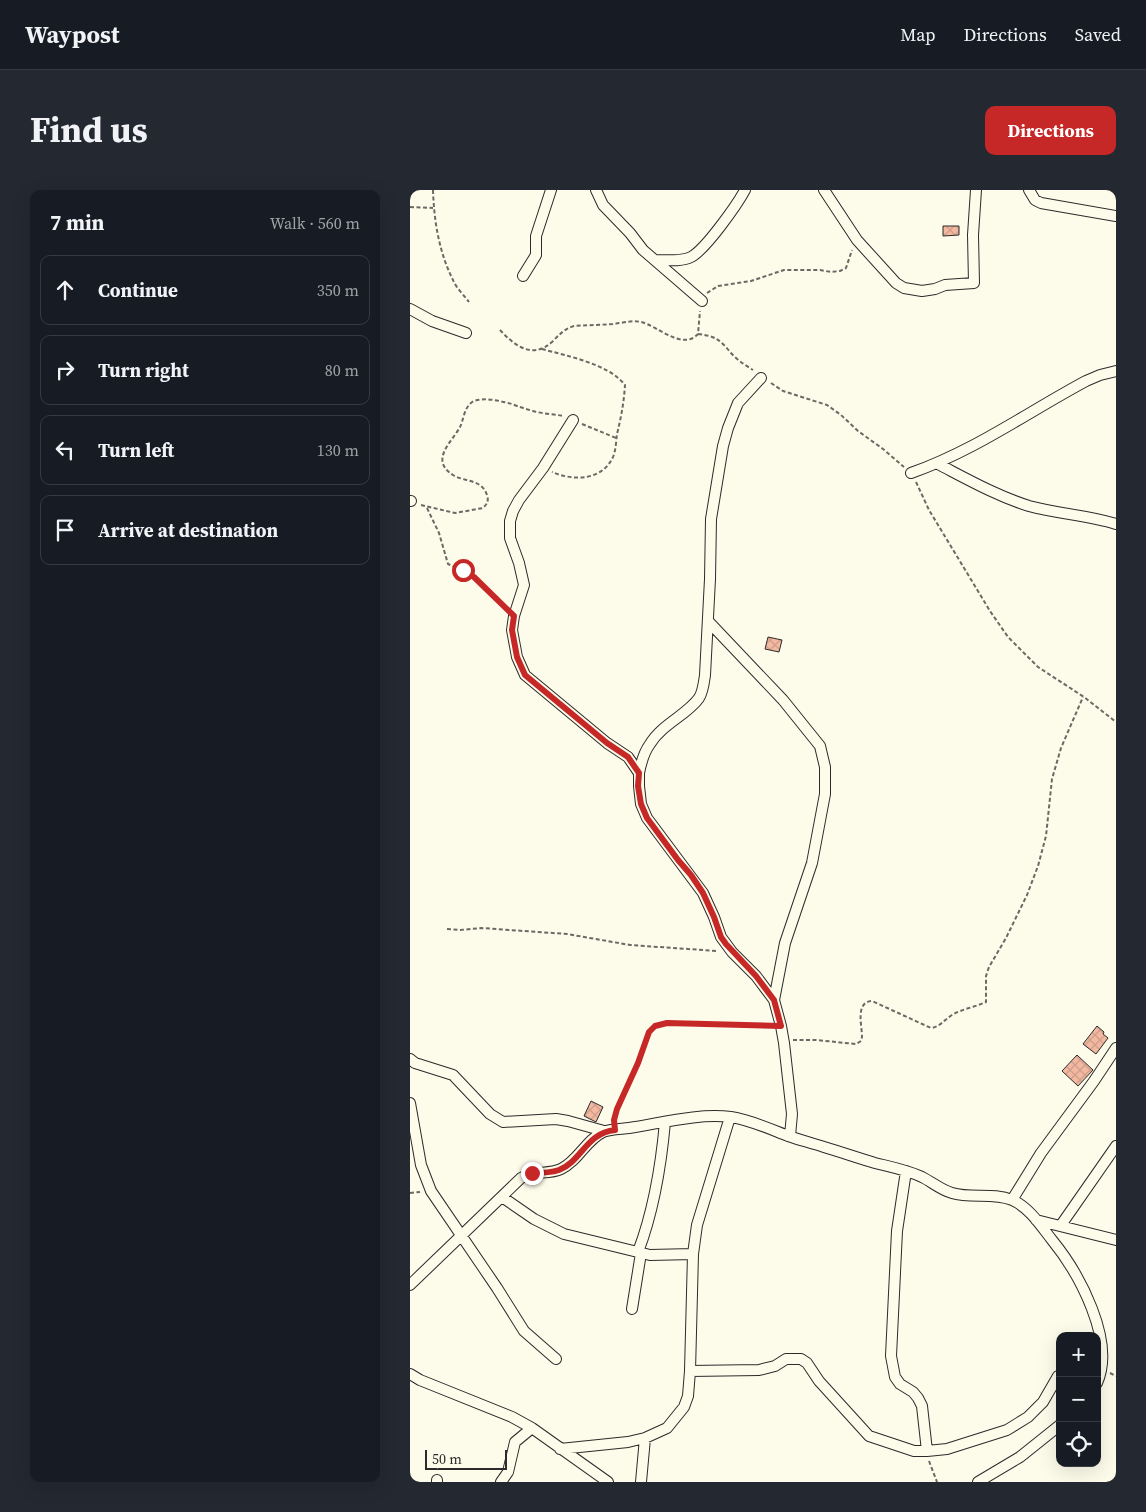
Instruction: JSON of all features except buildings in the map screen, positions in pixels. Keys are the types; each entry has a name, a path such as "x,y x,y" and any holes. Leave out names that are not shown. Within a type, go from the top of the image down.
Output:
{"street":[{"path":"524,276 536,255 536,236 551,190"},
{"path":"596,190 603,205 655,260 702,301"},
{"path":"655,260 680,260 689,258 697,253 726,218 745,190"},
{"path":"824,190 857,240 896,283 904,288 922,291 945,285 973,283 975,279 973,235 976,190"},
{"path":"1029,190 1035,200 1041,203 1116,216"},
{"path":"410,309 432,321 466,333"},
{"path":"911,473 938,464 1086,381 1100,375 1116,372"},
{"path":"762,378 738,403 723,446 711,519 705,675 700,697 662,729 650,744 643,758 638,786 641,804 647,818 703,893 721,937 732,952 756,976 774,1000 784,1043 792,1114 790,1136"},
{"path":"572,420 543,468 519,500 510,521 510,538 524,585 514,616 512,630 517,657 525,675 607,743 628,757 639,773"},
{"path":"938,464 1008,499 1047,511 1098,519 1116,524"},
{"path":"708,621 783,700 820,746 825,767 824,794 812,863 785,943 774,1000"},
{"path":"1012,1200 1041,1153 1116,1048"},
{"path":"410,1059 415,1063 453,1075 490,1114 503,1122 556,1119 609,1131 695,1117 730,1117 756,1123 790,1136 906,1171 923,1177 953,1194 1012,1200 1023,1207 1036,1220 1073,1266 1093,1296 1107,1333 1109,1352 1108,1365 1101,1377"},
{"path":"410,1104 421,1165 431,1191 524,1331 556,1359"},
{"path":"560,1449 628,1442 645,1438 667,1428 684,1407 688,1396 690,1371 692,1254 696,1225 730,1117"},
{"path":"632,1309 639,1253 650,1218 661,1168 665,1122"},
{"path":"410,1285 526,1175 555,1171 571,1163 585,1146 609,1131"},
{"path":"1062,1225 1116,1146"},
{"path":"906,1171 897,1231 891,1356 895,1377 900,1384 913,1392 922,1406 927,1451"},
{"path":"502,1197 534,1219 564,1234 639,1253 692,1254"},
{"path":"1036,1220 1116,1240"},
{"path":"690,1371 758,1370 775,1366 786,1359 801,1359 807,1363 819,1382 869,1436 914,1451 948,1449 1007,1430 1028,1417 1043,1402 1057,1377"},
{"path":"410,1374 435,1386 497,1410 532,1428 608,1482"},
{"path":"501,1482 508,1472 515,1442 532,1428"},
{"path":"978,1482 1020,1457 1056,1428"},
{"path":"641,1482 645,1438"}],"path":[{"path":"433,190 436,229 453,282 469,302"},
{"path":"410,207 434,208"},
{"path":"698,334 702,301 705,295 718,286 750,281 784,270 840,271 846,268 857,240"},
{"path":"542,349 566,328 633,321 648,325 675,338 691,339 698,334 710,335 720,340 739,360 762,378 783,391 828,404 858,431 911,473 929,510 990,611 1008,637 1038,667 1084,697 1116,722"},
{"path":"500,330 512,343 520,347 534,350 542,349 589,364 608,371 620,378 625,385 623,411 616,438 614,457 606,468 592,476 582,478 564,477 543,468"},
{"path":"411,501 427,508 455,513 483,508 488,502 488,496 481,486 453,476 445,468 443,462 444,450 459,429 468,407 473,402 493,400 533,411 563,416 616,438"},
{"path":"427,508 439,533 448,564 469,573 514,616"},
{"path":"784,1043 816,1040 856,1044 861,1041 862,1037 861,1008 863,1003 868,1001 872,1001 931,1028 936,1027 962,1010 986,1002 986,976 1027,895 1038,866 1046,836 1052,779 1060,748 1084,697"},
{"path":"447,929 481,928 567,934 630,945 732,952"},
{"path":"609,1131 649,1032 655,1026 667,1023 781,1026"},
{"path":"927,1451 930,1467 936,1482"}],"route":[{"path":"463,570 474,577 514,616 512,630 517,657 525,675 607,743 628,757 639,773 638,786 641,804 647,818 660,838 691,875 703,893 721,937 732,952 756,976 774,1000 781,1026 667,1023 655,1026 649,1032 629,1086 617,1109 614,1120 615,1130 604,1131 585,1146 571,1163 560,1170 532,1173"}]}
